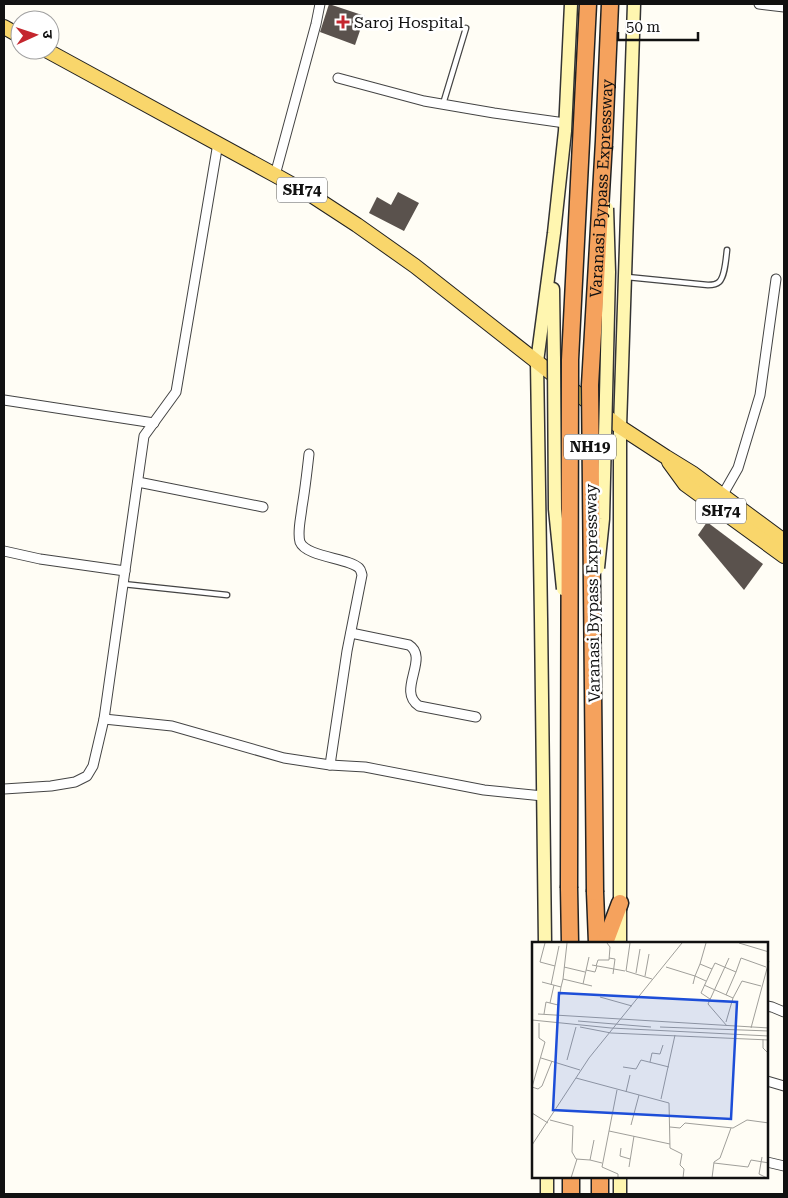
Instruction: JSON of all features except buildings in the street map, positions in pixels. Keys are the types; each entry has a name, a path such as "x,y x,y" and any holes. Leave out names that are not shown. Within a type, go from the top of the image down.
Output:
{"highway":[{"name":"Varanasi Bypass Expressway","path":"570,942 570,360 588,4"},
{"name":"Varanasi Bypass Expressway","path":"597,942 590,385 610,4"},
{"path":"605,942 620,903"},
{"path":"571,1178 571,1194"},
{"path":"600,1178 600,1194"}],"main road":[{"name":"SH74","path":"60,58 275,175 358,225 620,428 692,473 784,541"},
{"name":"SH74","path":"666,457 685,484 784,556"}],"street":[{"path":"275,175 320,4"},
{"path":"545,942 537,362 566,123 571,4"},
{"path":"620,942 620,428 634,4"},
{"path":"758,4 784,7"},
{"path":"338,78 424,101 566,123"},
{"path":"4,788 51,786 75,782 87,776 93,766 104,719 144,436 176,392 218,143"},
{"path":"554,233 555,509 570,653"},
{"path":"722,496 738,468 760,395 776,279"},
{"path":"4,400 154,423"},
{"path":"309,454 299,528 300,543 304,548 323,556 354,565 361,570 362,575 347,651 330,765"},
{"path":"138,482 263,507"},
{"path":"4,551 40,559 125,571"},
{"path":"351,633 412,647 417,657 411,685 411,696 419,706 476,717"},
{"path":"104,719 172,726 284,758 330,765 365,767 484,790 543,796"},
{"path":"768,1006 784,1012"},
{"path":"768,1081 784,1086"},
{"path":"768,1162 784,1166"},
{"path":"547,1178 547,1194"},
{"path":"620,1178 620,1194"}],"lane":[{"path":"443,104 466,28"},
{"path":"625,277 708,285 719,283 723,277 728,250"},
{"path":"123,584 227,595"}],"place":[{"name":"Saroj Hospital","path":"343,22"}]}
